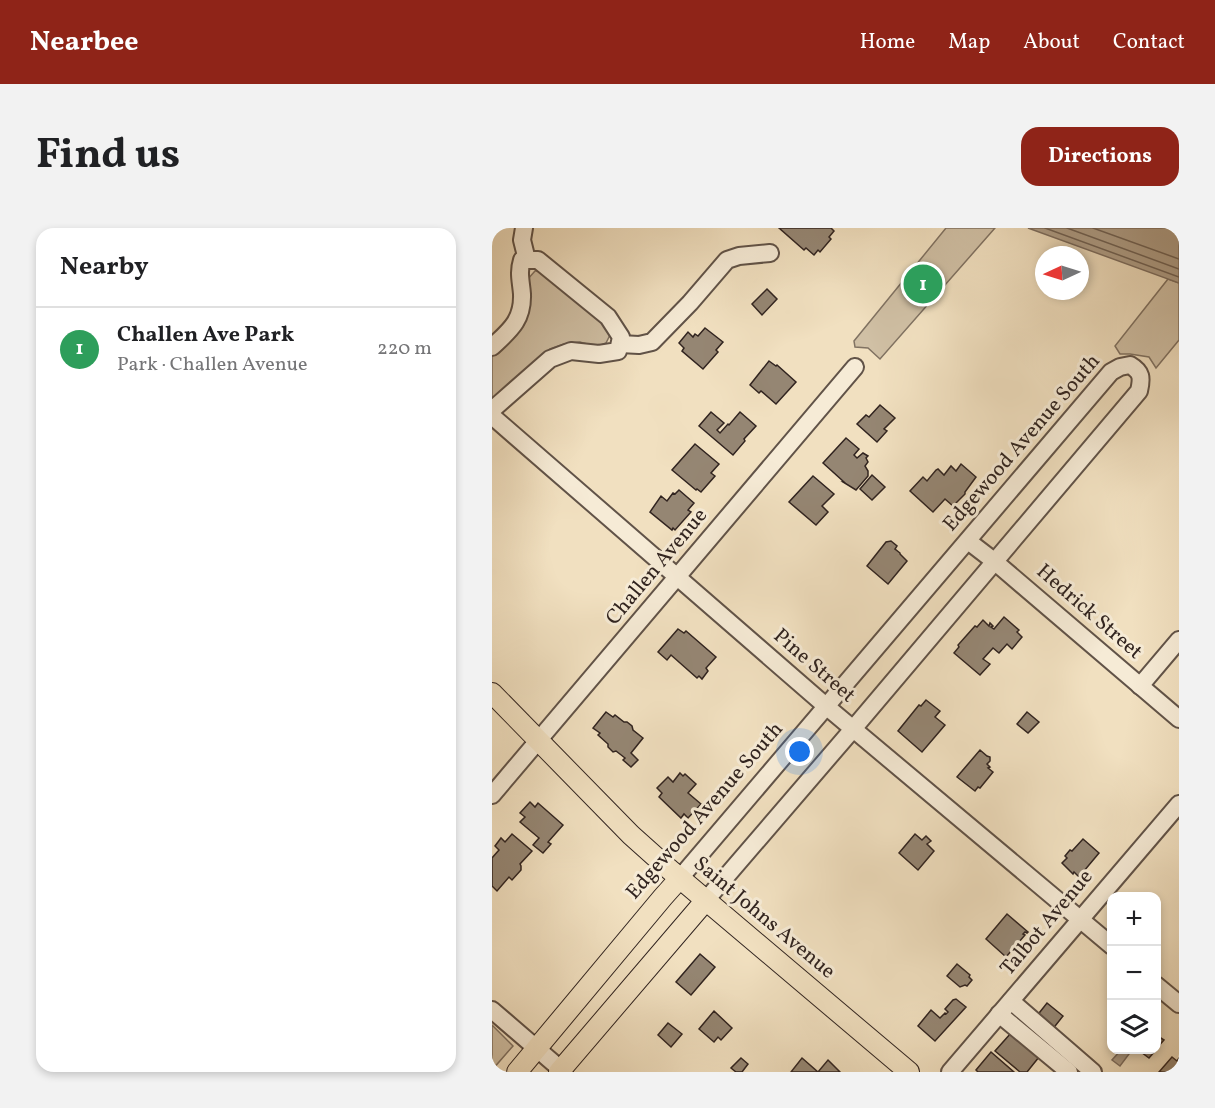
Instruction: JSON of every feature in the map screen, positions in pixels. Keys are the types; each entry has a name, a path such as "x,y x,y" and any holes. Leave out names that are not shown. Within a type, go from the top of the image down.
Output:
{"main road":[{"name":"Saint Johns Avenue","path":"492,693 631,835 909,1072"},
{"name":"Edgewood Avenue South","path":"518,1072 680,878"},
{"name":"Edgewood Avenue South","path":"561,1071 706,900"}],"street":[{"path":"524,228 522,240 527,260"},
{"path":"620,344 639,345 652,342 727,260 739,256 770,253"},
{"path":"492,347 515,326 521,311 519,269 522,260 538,260 608,316 621,337 618,351 599,354 571,351 549,359 492,410"},
{"name":"Edgewood Avenue South","path":"680,878 1112,372 1130,365 1137,369 1142,380 1139,391 706,900"},
{"name":"Challen Avenue","path":"492,795 855,367"},
{"name":"Pine Street","path":"492,416 827,707 1107,942"},
{"name":"Hedrick Street","path":"968,541 1179,719"},
{"path":"1140,686 1179,640"},
{"name":"Talbot Avenue","path":"950,1072 1179,804"},
{"path":"1161,988 1179,1004"},
{"path":"1011,1000 1093,1072"},
{"path":"492,1010 561,1071"},
{"path":"999,1014 1069,1072"}],"shaded area":[{"path":"946,228 995,228 880,359 868,348 855,347 854,341"},
{"path":"545,270 607,328 610,335 606,343 597,347 580,342 550,349 492,404 492,356 524,325 529,296 527,280 535,271"},
{"path":"1168,279 1179,283 1179,340 1156,368 1149,357 1120,354 1115,346"},
{"path":"492,1025 513,1046 492,1070"}],"water":[{"path":"1028,228 1179,228 1179,283 1089,250 1089,246 1077,246"},
{"path":"1117,1054 1129,1054 1120,1066 1112,1060"}],"building":[{"path":"779,228 831,228 834,231 829,237 831,239 820,252 818,250 814,255 806,248 804,250"},
{"path":"767,289 777,299 762,315 752,304"},
{"path":"705,328 723,342 716,350 718,352 703,369 682,351 684,348 679,343 688,332 693,337 695,334 698,336"},
{"path":"769,361 796,382 776,404 750,385"},
{"path":"880,405 895,418 884,429 887,431 877,442 857,424 866,415 869,417"},
{"path":"711,412 724,423 717,430 720,433 740,412 756,426 733,455 699,426"},
{"path":"846,438 859,449 854,455 857,458 863,453 868,456 865,466 868,476 856,490 843,482 823,463"},
{"path":"695,444 719,464 711,473 715,476 701,492 672,470"},
{"path":"961,464 976,477 965,494 953,506 945,499 933,512 910,491 923,477 927,481 936,470 938,469 944,475 951,466 956,471"},
{"path":"872,475 885,487 872,500 860,489"},
{"path":"813,476 834,494 822,506 828,512 816,525 789,502"},
{"path":"679,490 694,503 688,510 691,512 675,530 673,528 672,530 650,512 661,496 667,501 673,493"},
{"path":"891,541 897,546 895,549 907,561 888,584 867,566 886,542"},
{"path":"1004,617 1019,630 1017,632 1022,637 1012,649 1007,644 999,653 993,648 983,659 990,664 980,675 954,653 958,645 983,620 989,626 990,623 994,629"},
{"path":"678,629 684,633 686,631 716,657 706,668 708,671 702,679 699,676 697,678 671,655 667,660 658,652"},
{"path":"926,700 940,711 935,717 945,725 922,752 898,731 919,705 921,706"},
{"path":"606,712 627,722 643,738 631,753 638,760 631,767 623,760 625,758 608,747 608,744 598,735 600,733 593,728"},
{"path":"1027,712 1039,722 1028,733 1017,724"},
{"path":"980,750 990,757 987,764 993,772 975,791 957,777"},
{"path":"680,773 683,776 685,774 696,784 688,793 701,804 688,818 684,814 681,818 659,797 662,793 657,788 668,777 673,782"},
{"path":"530,802 535,807 538,803 563,825 548,842 551,844 543,853 533,845 539,838 520,822 525,817 520,813"},
{"path":"512,834 532,851 520,864 521,870 512,880 509,877 497,891 492,886 492,858 499,850 495,846 501,838 505,842"},
{"path":"915,834 922,840 926,836 931,841 927,844 934,851 918,870 899,853"},
{"path":"1083,839 1099,853 1079,877 1062,863 1070,850 1072,851"},
{"path":"1007,914 1028,932 1023,934 1025,935 1006,957 986,939"},
{"path":"700,954 715,967 691,995 676,982"},
{"path":"957,964 970,975 972,980 967,986 960,987 947,976"},
{"path":"956,999 966,1007 935,1041 918,1026 931,1010 940,1018 946,1014 948,1012 945,1009"},
{"path":"1047,1003 1063,1016 1052,1030 1036,1017"},
{"path":"714,1011 732,1028 721,1040 718,1037 714,1042 699,1029"},
{"path":"668,1023 682,1034 671,1047 658,1035"},
{"path":"1011,1033 1039,1057 1027,1072 1020,1072 995,1051"},
{"path":"991,1052 1014,1072 978,1072 976,1070"},
{"path":"1172,1057 1177,1061 1179,1058 1179,1072 1159,1072"},
{"path":"741,1058 748,1064 742,1072 736,1072 731,1068"},
{"path":"802,1058 818,1072 791,1072"},
{"path":"828,1060 840,1072 818,1072"}],"place":[{"name":"Challen Ave Park","path":"923,284"}]}
